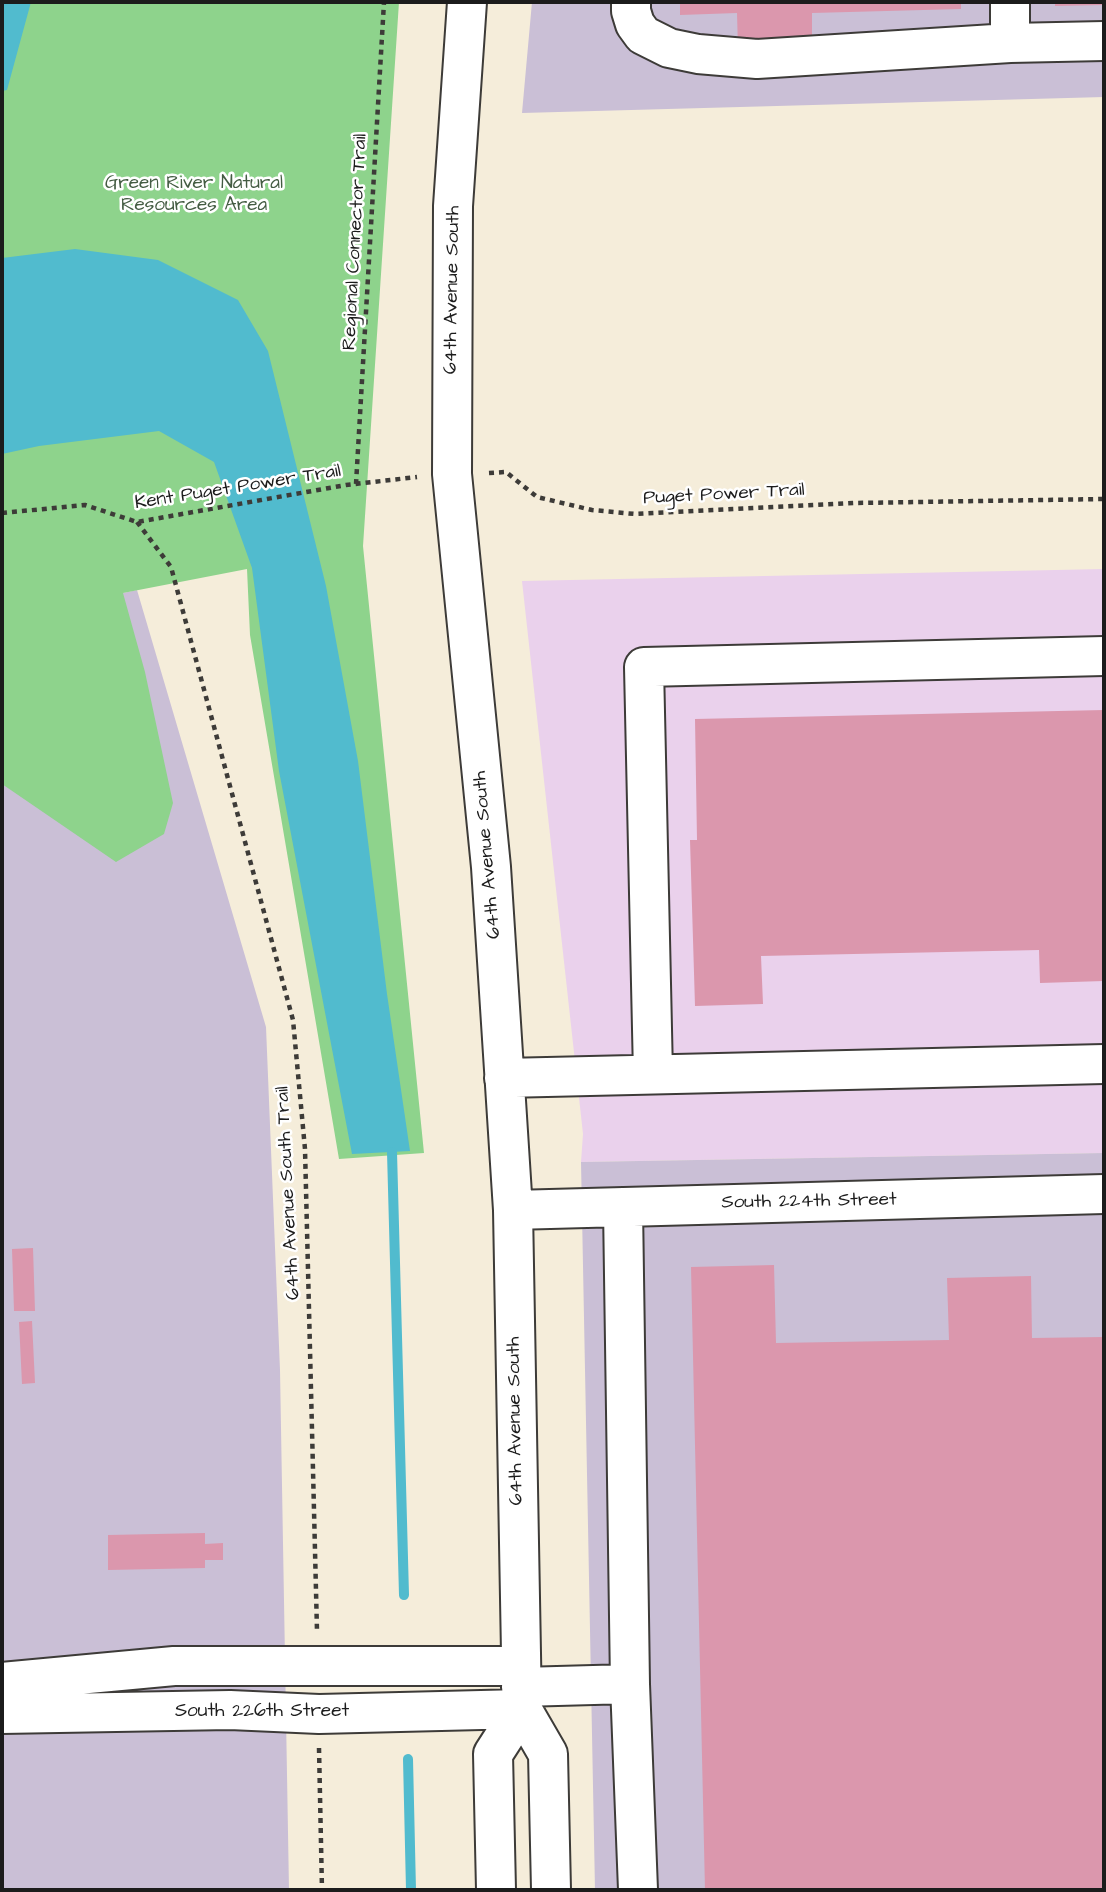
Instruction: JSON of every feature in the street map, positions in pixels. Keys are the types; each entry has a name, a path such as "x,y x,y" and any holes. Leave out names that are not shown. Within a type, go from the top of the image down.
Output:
{"street":[{"name":"64th Avenue South","path":"467,2 453,206 452,474 491,867 513,1210 521,1688 548,1754 551,1890"},
{"path":"631,2 635,24 643,35 669,48 698,54 757,59 1010,43 1104,41"},
{"path":"1010,2 1010,43"},
{"path":"653,1074 644,667 1104,656"},
{"path":"505,1078 1104,1064"},
{"name":"South 224th Street","path":"513,1210 1104,1194"},
{"path":"623,1207 630,1684 638,1890"},
{"path":"2,1682 174,1665 318,1668 521,1688 630,1684"},
{"path":"496,1890 493,1755 521,1688"},
{"name":"South 226th Street","path":"2,1714 230,1710 319,1714 521,1688"}],"path":[{"name":"Regional Connector Trail","path":"356,484 384,2"},
{"name":"Puget Power Trail","path":"356,484 452,474 506,472 537,497 592,510 635,514 855,503 1104,499"},
{"name":"Kent Puget Power Trail","path":"2,513 85,505 137,522 356,484"},
{"name":"64th Avenue South Trail","path":"137,522 171,567 293,1020 305,1149 318,1668"},
{"path":"319,1714 322,1890"}],"shaded area":[{"path":"532,2 1104,2 1104,97 522,113"},
{"path":"2,568 123,593 137,590 266,1027 280,1370 289,1890 2,1890"},
{"path":"1104,569 1104,1153 581,1162 583,1134 522,581"},
{"path":"1104,1153 1104,1890 595,1890 581,1162"}],"green space":[{"name":"Green River Natural Resources Area","path":"2,2 399,2 363,546 424,1153 339,1159 250,635 247,569 123,593 145,672 173,803 164,834 116,862 2,784"}],"water":[{"path":"2,2 31,2 7,90 2,91"},
{"path":"75,249 158,260 238,300 268,351 326,586 358,761 410,1151 352,1154 279,771 252,568 214,462 159,431 39,446 2,454 2,258"}],"building":[{"path":"680,2 961,2 961,9 812,13 812,47 738,49 737,13 680,15"},
{"path":"1055,2 1104,2 1104,5 1055,6"},
{"path":"1104,710 1104,981 1040,983 1039,950 761,956 763,1004 695,1006 690,840 697,840 695,719"},
{"path":"33,1248 35,1311 14,1311 12,1249"},
{"path":"774,1265 776,1343 949,1340 947,1278 1031,1276 1032,1338 1104,1337 1104,1890 705,1890 691,1267"},
{"path":"32,1321 35,1383 22,1384 19,1322"},
{"path":"205,1533 205,1544 223,1543 223,1560 205,1560 205,1568 108,1570 108,1535"}],"waterway":[{"path":"392,1152 404,1595"},
{"path":"408,1759 411,1890"}]}
